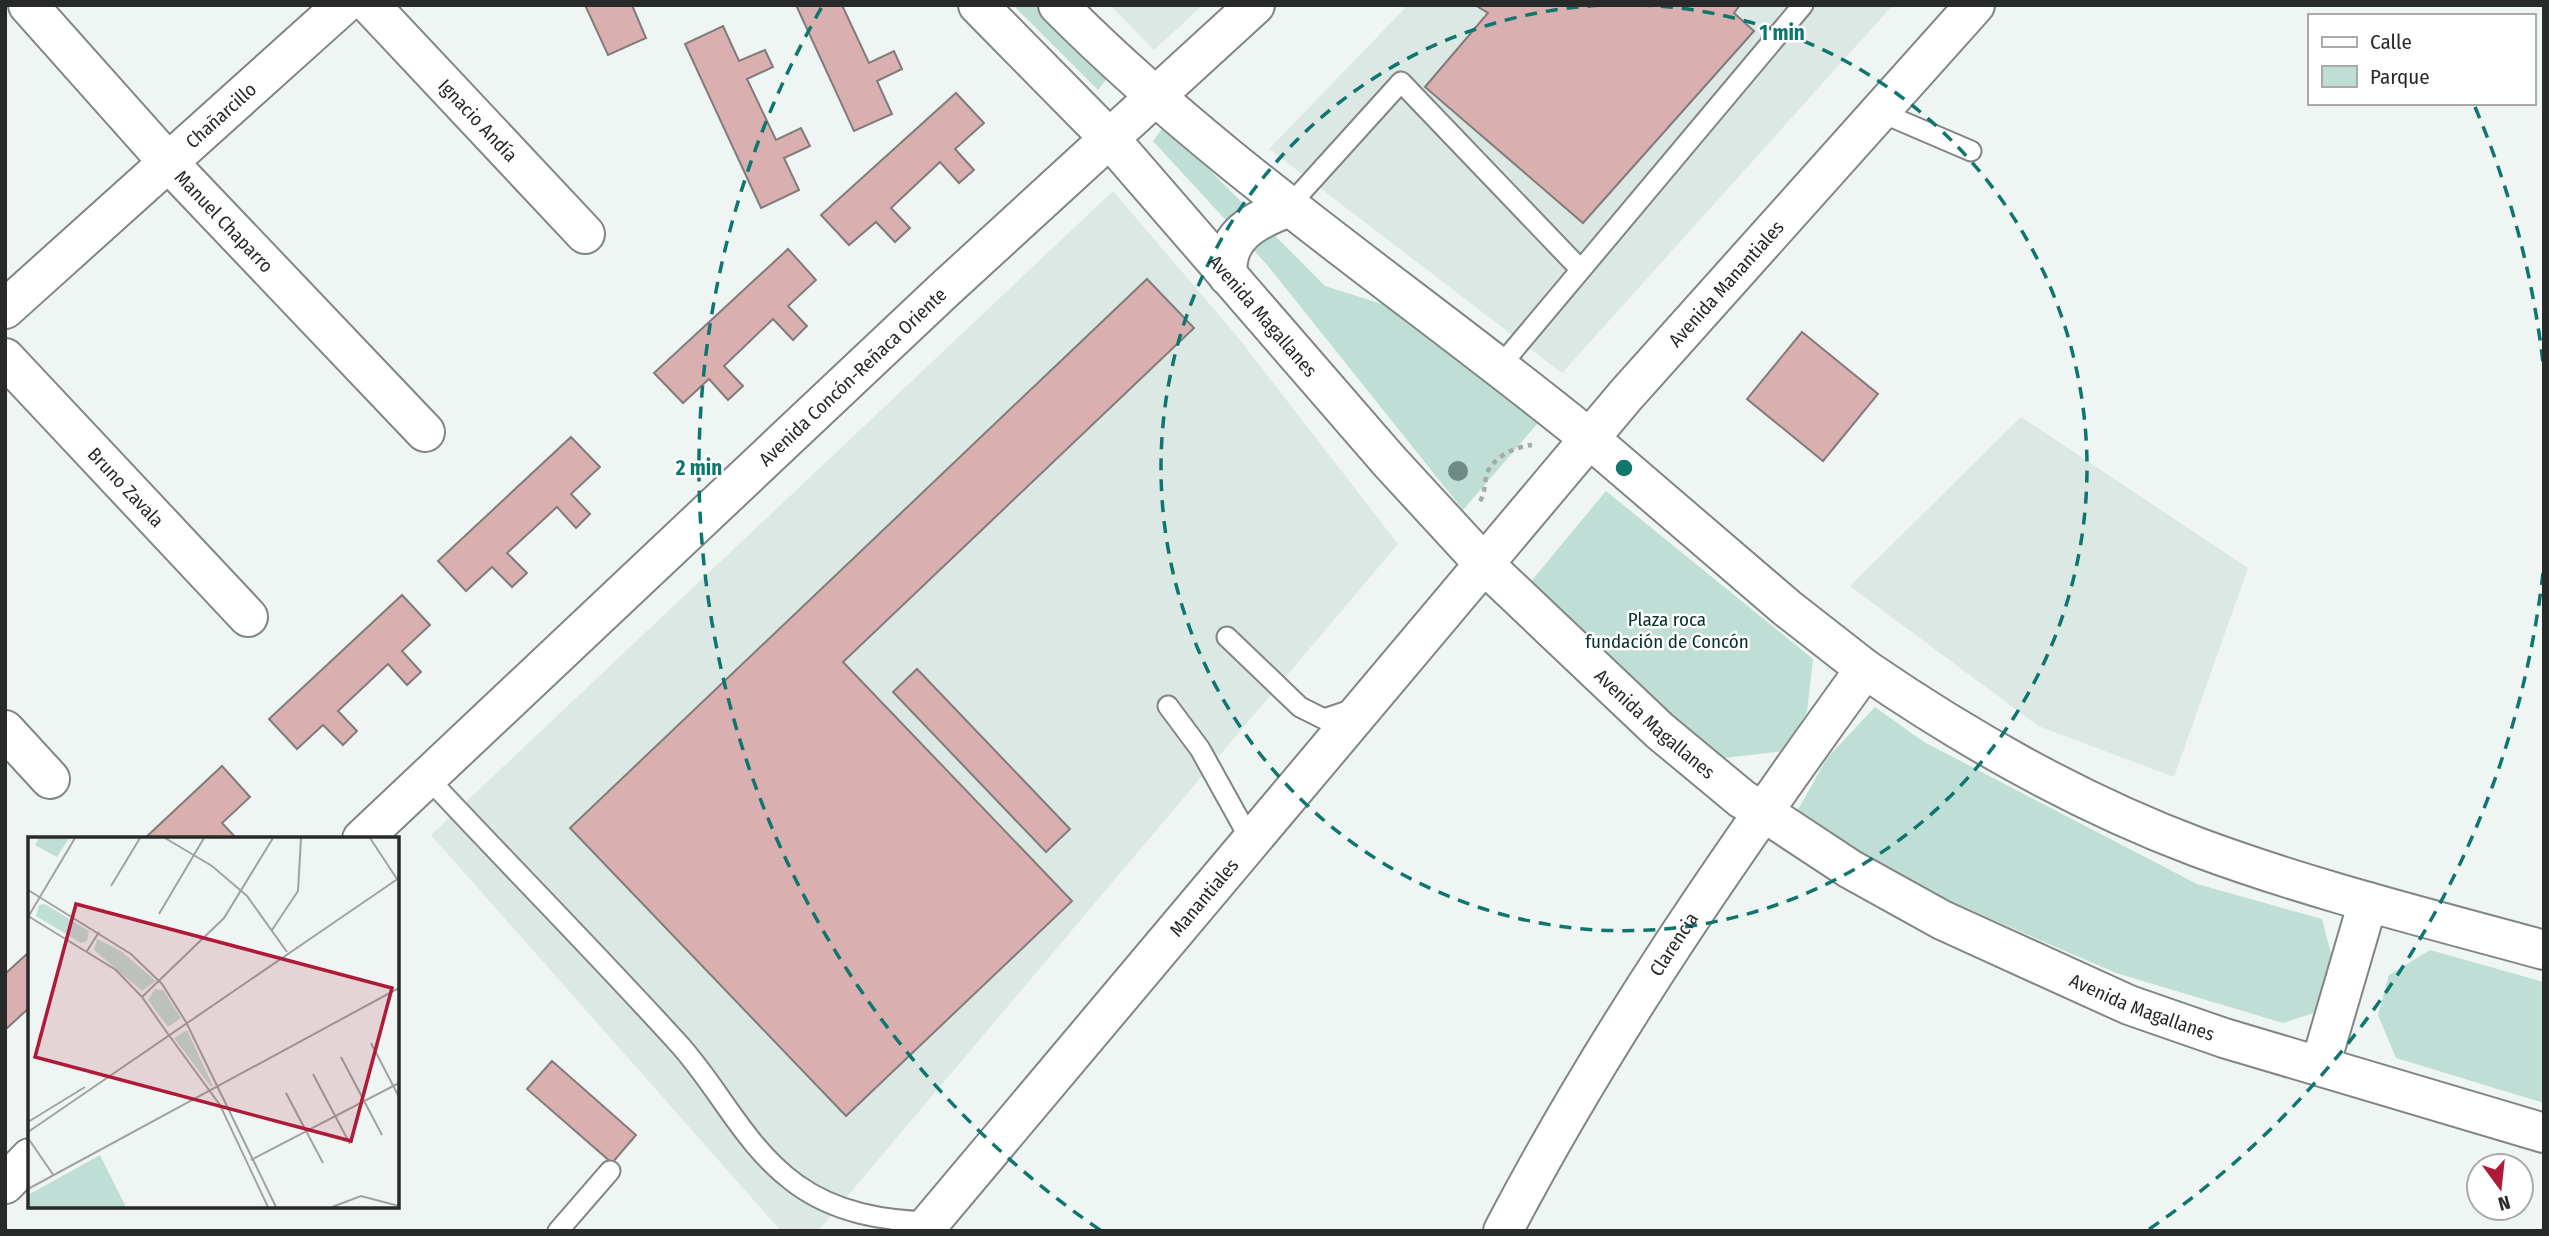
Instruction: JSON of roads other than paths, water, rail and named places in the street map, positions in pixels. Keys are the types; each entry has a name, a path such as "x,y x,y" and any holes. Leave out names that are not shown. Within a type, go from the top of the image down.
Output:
{"street":[{"name":"Manuel Chaparro","path":"28,5 167,161 425,432"},
{"name":"Chañarcillo","path":"5,309 344,5"},
{"name":"Ignacio Andía","path":"370,5 585,234"},
{"name":"Avenida Magallanes","path":"978,5 1109,138 1484,565 1660,731 1742,799 1850,869 1930,914 2037,966 2141,1009 2544,1133"},
{"path":"1058,5 1156,99 1287,208 1501,365 1787,608 1864,669 1988,746 2116,813 2196,846 2368,902 2544,950"},
{"name":"Avenida Concón-Reñaca Oriente","path":"364,837 943,290 1109,138 1156,99 1255,5"},
{"name":"Avenida Manantiales","path":"1484,565 1577,428 1880,112 1975,5"},
{"path":"1228,276 1227,263 1236,239 1257,221 1287,208"},
{"name":"Bruno Zavala","path":"5,358 248,617"},
{"name":"Manantiales","path":"927,1226 1484,565"},
{"name":"Clarencia","path":"1503,1231 1595,1067 1660,961 1762,811 1864,669"},
{"path":"5,730 50,779"},
{"path":"2320,1066 2368,902"},
{"path":"5,1184 28,1160"}],"lane":[{"path":"1501,365 1803,5"},
{"path":"1287,208 1401,82 1581,270"},
{"path":"1880,112 1971,151"},
{"path":"1227,637 1300,707 1324,719 1365,705"},
{"path":"1168,706 1200,749 1251,841"},
{"path":"427,777 678,1043 740,1129 771,1163 797,1185 848,1210 927,1226"},
{"path":"558,1231 610,1171"}],"park label":[{"name":"Plaza roca fundación de Concón","path":"1667,630"}]}
